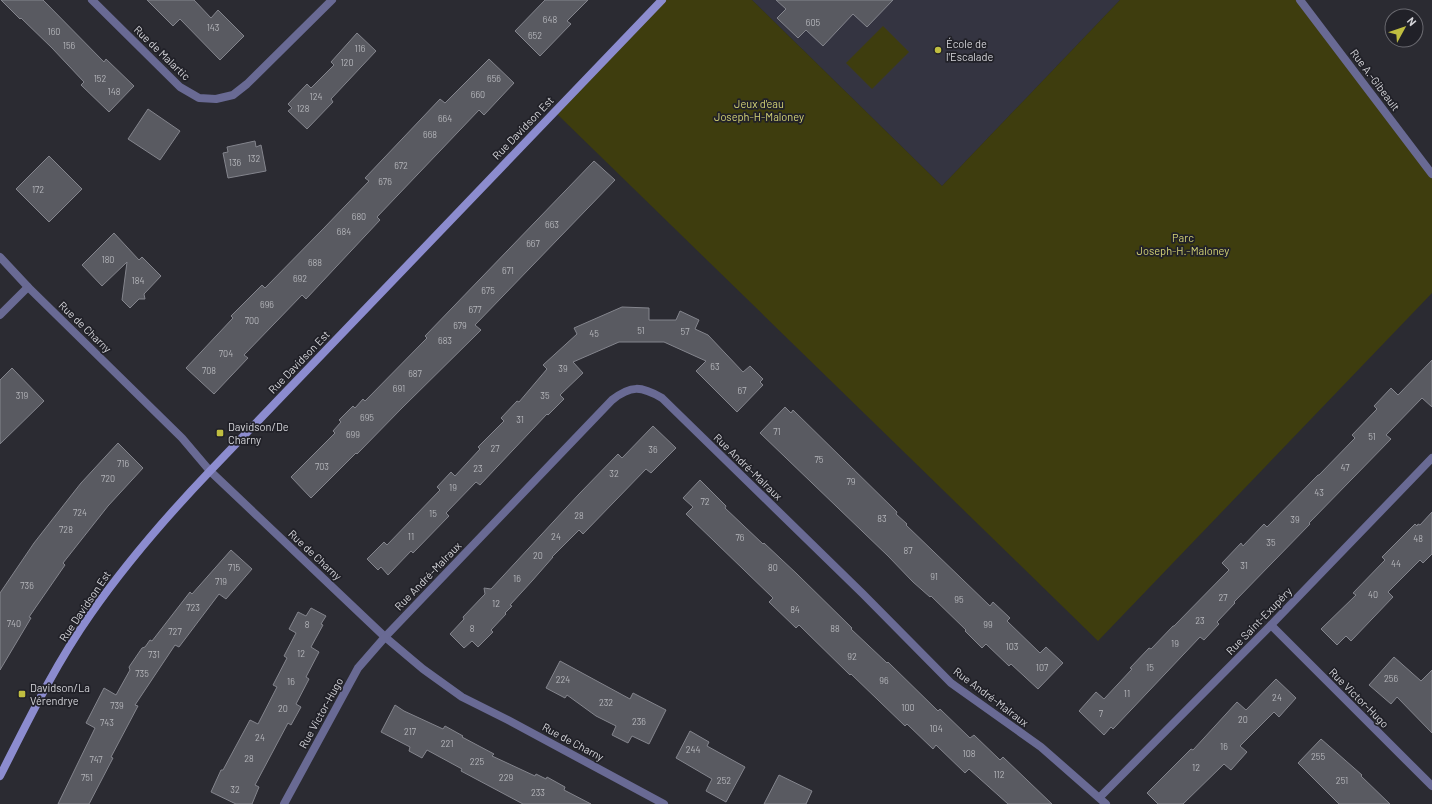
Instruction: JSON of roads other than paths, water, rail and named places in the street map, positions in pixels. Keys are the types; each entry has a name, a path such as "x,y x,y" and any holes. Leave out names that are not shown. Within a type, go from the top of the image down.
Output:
{"street":[{"name":"Rue de Malartic","path":"92,0 180,87 199,98 216,99 233,95 247,84 332,0"},
{"name":"Rue Davidson Est","path":"0,776 48,683 89,616 145,542 174,508 662,0"},
{"name":"Rue A.-Gibeault","path":"1300,0 1431,171"},
{"name":"Rue de Charny","path":"0,257 28,287 182,438 210,471 385,637 423,669 462,697 508,720 664,804"},
{"path":"0,315 28,287"},
{"name":"Rue André-Malraux","path":"385,637 612,400 624,391 637,389 651,392 662,398 863,594 951,683 1041,747 1100,797 1106,804"},
{"name":"Rue Saint-Exupéry","path":"1100,797 1271,625 1432,458"},
{"name":"Rue Victor-Hugo","path":"1271,625 1432,786"},
{"name":"Rue Victor-Hugo","path":"284,804 358,668 385,637"}],"place":[{"name":"École de l'Escalade","path":"938,50"},
{"name":"Davidson/De Charny","path":"220,433"},
{"name":"Davidson/La Vérendrye","path":"22,694"}],"park label":[{"name":"Jeux d'eau Joseph-H-Maloney","path":"759,110"},
{"name":"Parc Joseph-H.-Maloney","path":"1183,244"}]}
